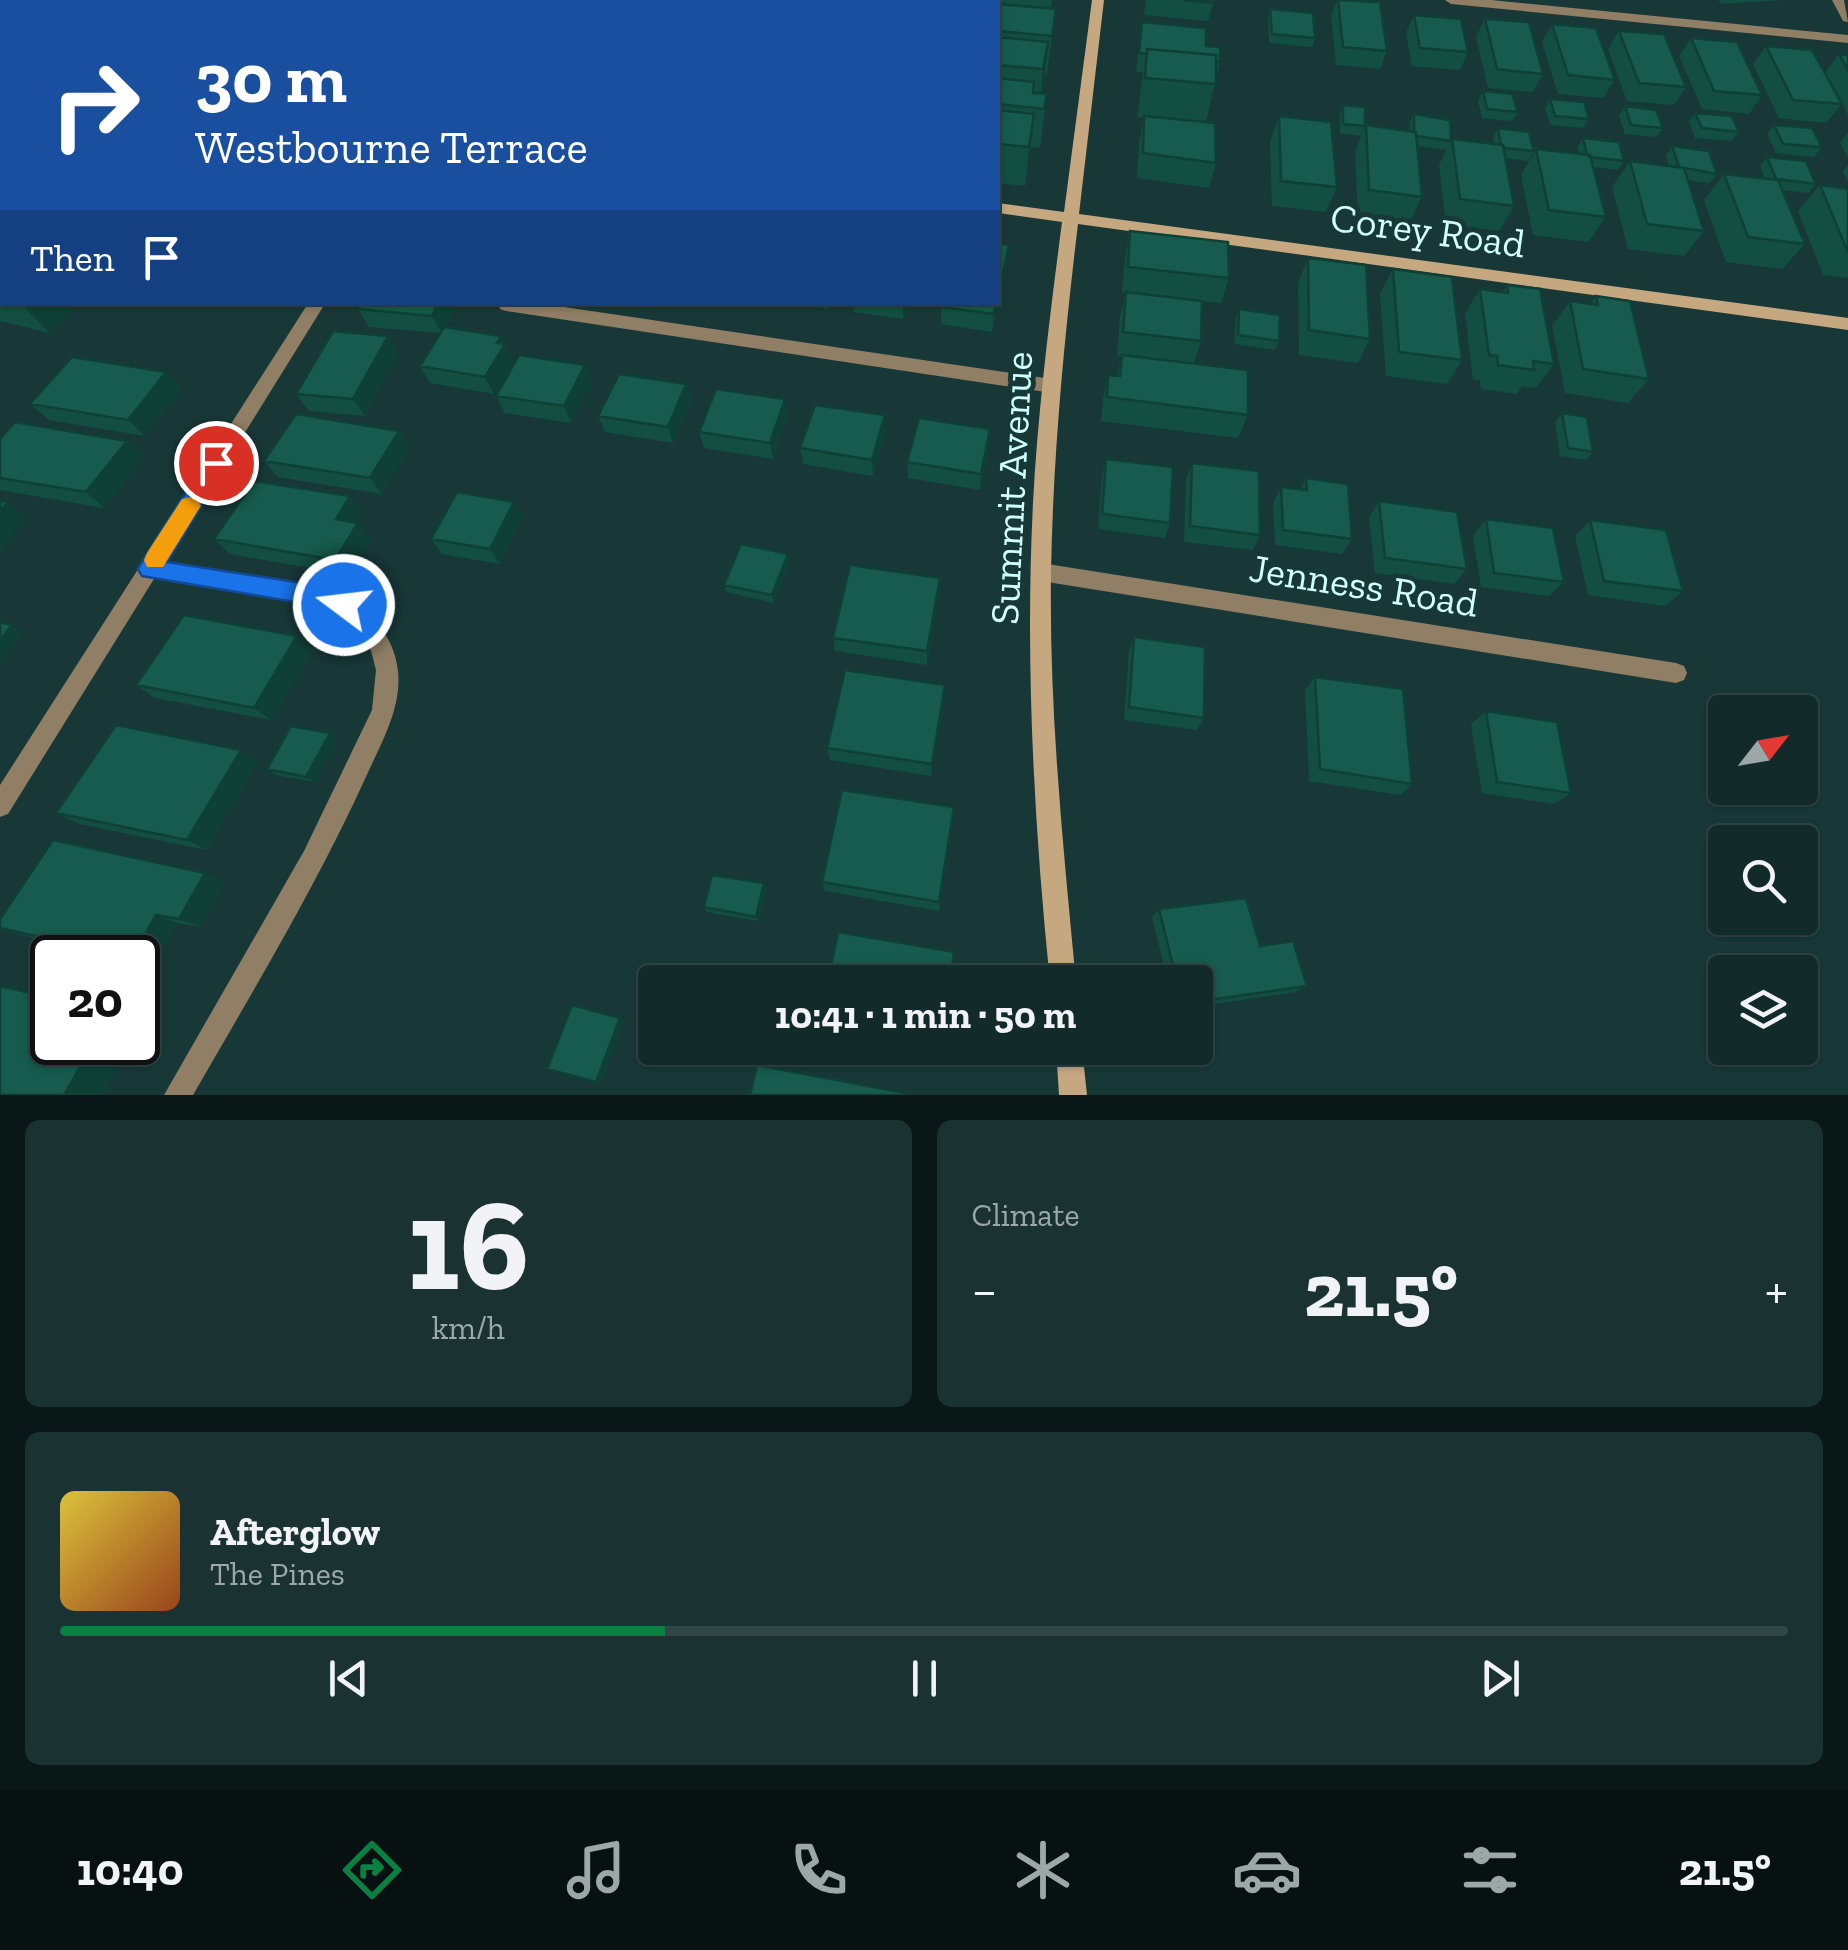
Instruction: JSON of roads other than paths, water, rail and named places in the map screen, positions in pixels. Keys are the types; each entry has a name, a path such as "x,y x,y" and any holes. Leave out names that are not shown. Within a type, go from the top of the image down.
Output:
{"street":[{"name":"Summit Avenue","path":"1061,965 1046,796 1041,572 1052,386 1098,0"},
{"path":"1451,0 1848,39"},
{"path":"1838,0 1848,18"},
{"name":"Corey Road","path":"1000,208 1848,324"},
{"path":"0,806 316,305"},
{"path":"506,305 1052,386"},
{"path":"150,569 327,597 344,605 360,615 376,638 383,652 388,683 382,716 316,856 178,1095"},
{"name":"Jenness Road","path":"1041,572 1676,673"},
{"path":"1070,1065 1073,1095"}]}
